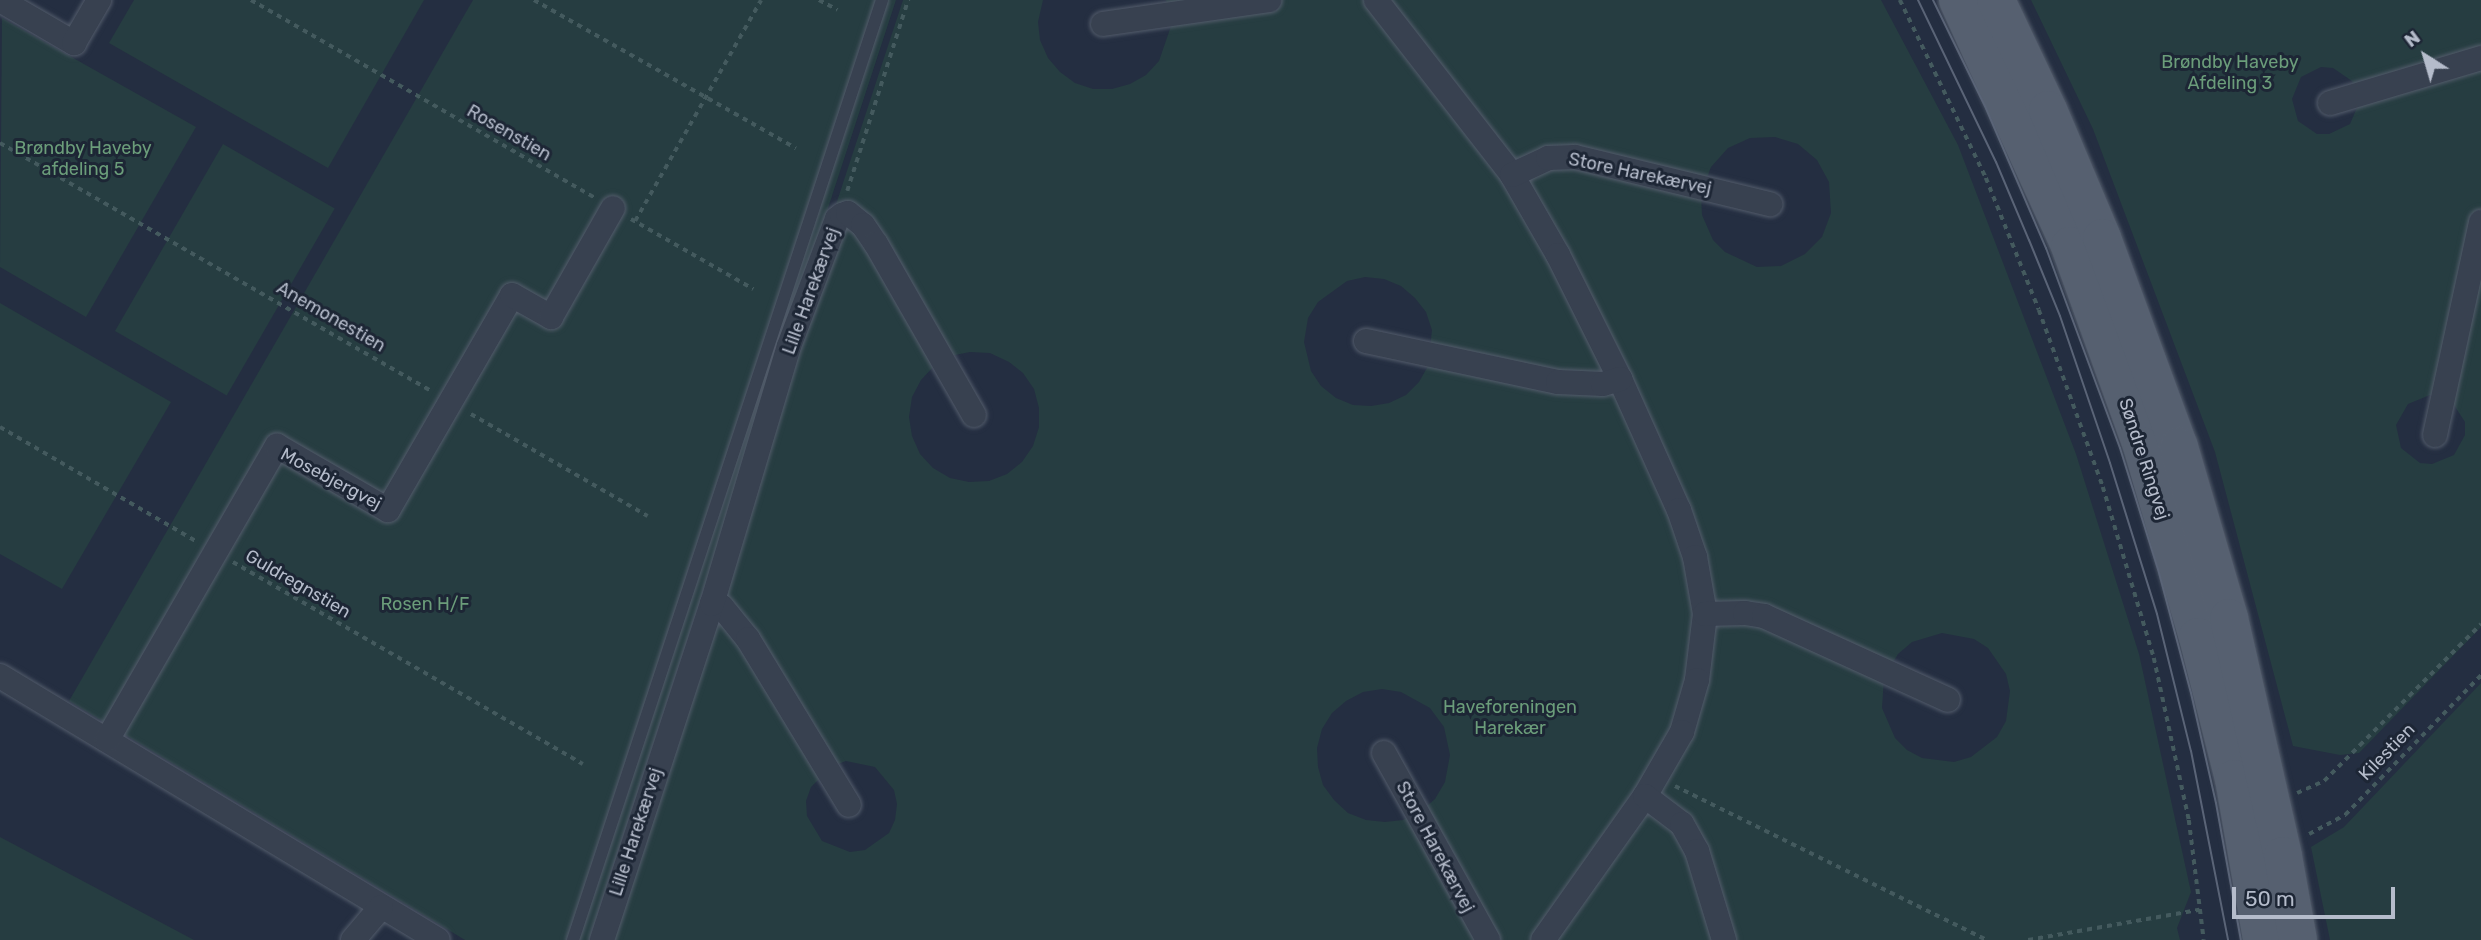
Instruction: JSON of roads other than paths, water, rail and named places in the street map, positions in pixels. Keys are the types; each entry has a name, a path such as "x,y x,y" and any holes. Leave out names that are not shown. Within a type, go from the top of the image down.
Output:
{"main road":[{"name":"Søndre Ringvej","path":"1958,0 2070,246 2142,446 2198,637 2231,766 2262,940"},
{"name":"Søndre Ringvej","path":"1996,0 2048,110 2102,238 2179,447 2229,618 2283,856 2298,940"}],"street":[{"path":"0,0 74,43 99,0"},
{"path":"1103,24 1269,0"},
{"path":"1376,0 1512,175 1558,255 1620,379 1679,510 1695,556 1705,614 1698,680 1682,732 1651,786 1543,940"},
{"path":"2330,103 2481,58"},
{"name":"Store Harekærvej","path":"1512,175 1548,158 1574,158 1770,204"},
{"name":"Mosebjergvej","path":"107,740 277,446 388,510 512,295 551,317 613,208"},
{"name":"Lille Harekærvej","path":"602,940 712,604 789,346 837,219 848,213 863,225 974,415"},
{"path":"2435,435 2481,222"},
{"path":"1366,341 1558,382 1603,384 1620,379"},
{"path":"712,604 722,607 748,639 849,805"},
{"path":"1705,614 1745,613 1763,616 1948,700"},
{"path":"0,676 438,940"},
{"name":"Store Harekærvej","path":"1384,752 1488,940"},
{"path":"1651,786 1682,824 1697,851 1724,940"},
{"path":"354,940 382,907"}],"lane":[{"path":"573,940 882,0"}],"tram line":[{"path":"1918,0 1996,162 2029,240 2060,316 2110,463 2157,614 2191,751 2228,940"},
{"path":"1933,0 1985,106 2046,248 2120,448 2158,569 2191,693 2216,803 2241,940"}],"park label":[{"name":"Brøndby Haveby Afdeling 3","path":"2230,73"},
{"name":"Brøndby Haveby afdeling 5","path":"83,159"},
{"name":"Rosen H/F","path":"425,604"},
{"name":"Haveforeningen Harekær","path":"1510,718"}]}
